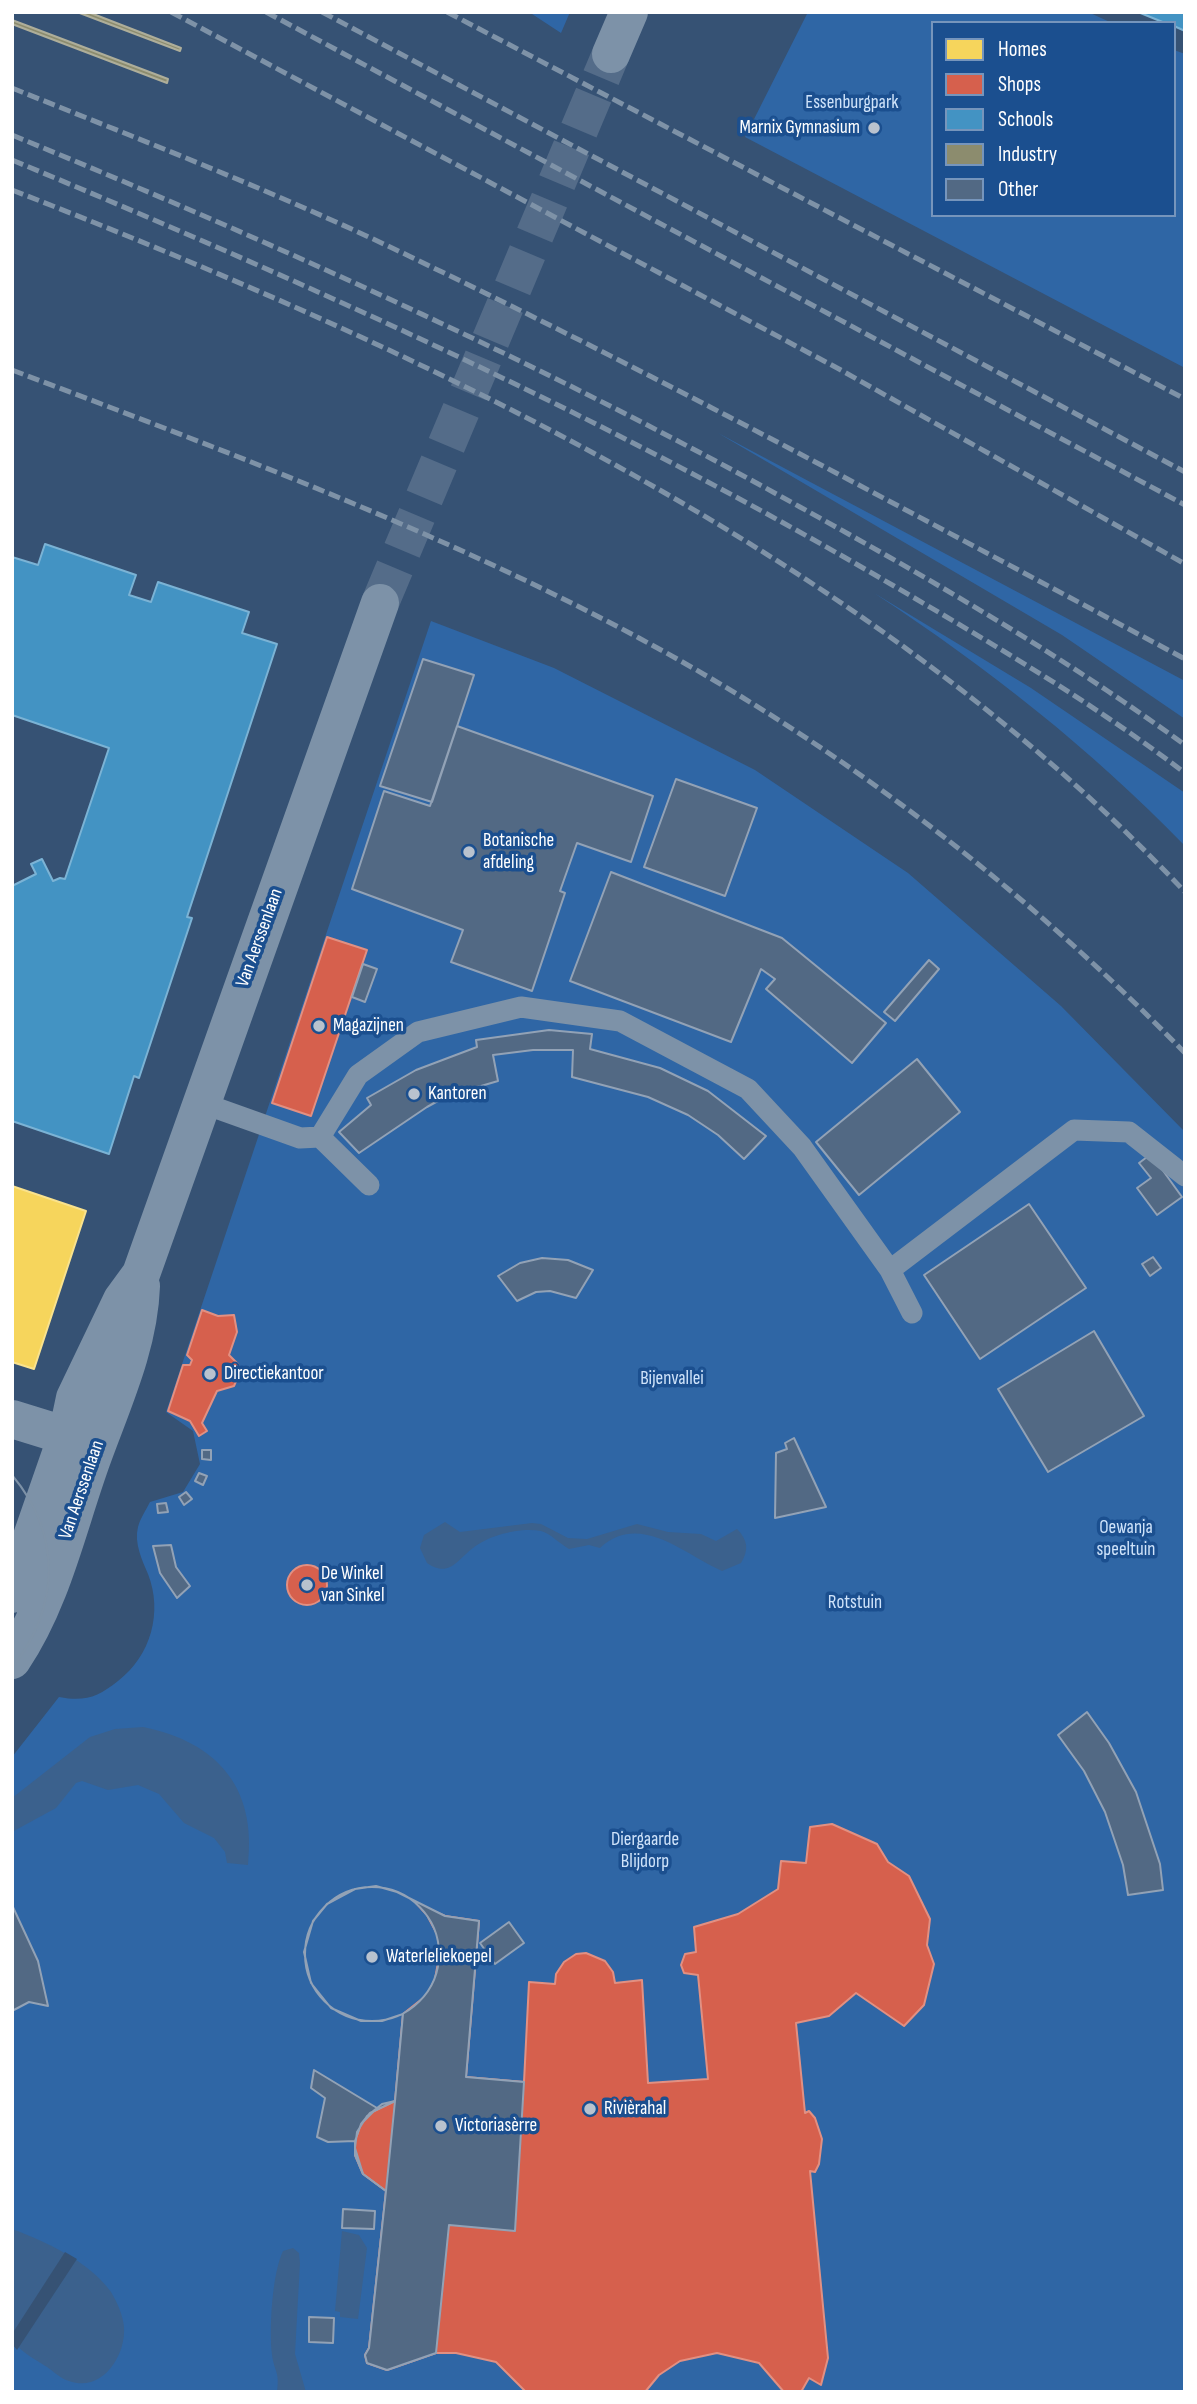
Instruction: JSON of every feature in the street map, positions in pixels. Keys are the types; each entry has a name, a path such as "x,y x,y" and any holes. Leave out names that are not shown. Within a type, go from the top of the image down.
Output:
{"street":[{"path":"611,54 629,12"},
{"name":"Van Aerssenlaan","path":"12,1594 42,1514 80,1446 111,1410 140,1317 141,1274 380,603"},
{"path":"12,1419 80,1446"},
{"name":"Van Aerssenlaan","path":"12,1660 30,1634 43,1601 42,1514"}],"lane":[{"path":"320,1137 358,1075 418,1032 521,1007 620,1021 748,1090 802,1147 890,1270 912,1313"},
{"path":"202,1103 300,1138 320,1137 369,1185"},
{"path":"890,1270 1074,1130 1129,1132 1185,1176"}],"green space":[{"path":"529,12 570,12 561,33"},
{"name":"Essenburgpark","path":"808,12 1088,12 1108,21 931,21 931,217 1176,217 1176,51 1185,54 1185,368 745,137"},
{"path":"718,433 1185,681 1185,719 1062,635"},
{"path":"874,593 1031,688 1185,793 1185,846 1112,776 1037,711 957,650"},
{"name":"Diergaarde Blijdorp","path":"431,621 554,668 755,770 908,873 1061,1006 1185,1132 1185,2392 12,2392 12,1757 59,1697 84,1698 104,1691 129,1671 146,1646 154,1618 154,1603 138,1545 138,1527 150,1502 183,1492 200,1464 193,1431 166,1412"}],"shaded area":[{"path":"445,1522 460,1532 541,1524 568,1538 587,1539 637,1524 668,1532 701,1534 716,1541 737,1529 745,1541 746,1549 741,1563 722,1571 678,1547 646,1535 631,1534 615,1538 600,1548 589,1545 569,1549 544,1532 524,1530 488,1539 452,1566 441,1569 427,1563 420,1548 424,1535"},
{"path":"143,1727 192,1744 227,1772 246,1813 248,1865 227,1863 225,1852 214,1838 184,1823 159,1794 138,1785 108,1790 82,1781 76,1783 56,1808 12,1832 12,1798 90,1737 115,1729"},
{"path":"12,2229 52,2246 79,2262 111,2292 122,2318 124,2338 116,2360 101,2377 92,2382 81,2383 66,2380 12,2341"},
{"path":"342,2231 359,2235 367,2248 358,2319 340,2317 340,2312 335,2311"},
{"path":"293,2248 299,2253 300,2263 295,2354 306,2392 277,2392 277,2375 271,2344 272,2302 279,2261 283,2251"}],"pier":[{"path":"65,2252 77,2259 17,2350 12,2344 12,2334"}],"building: Homes":[{"path":"12,1186 86,1211 34,1369 12,1362"}],"building: Shops":[{"name":"Magazijnen","path":"327,937 367,950 311,1116 272,1103"},
{"name":"Directiekantoor","path":"202,1310 218,1316 234,1315 237,1332 229,1355 238,1364 240,1372 234,1386 217,1391 202,1423 207,1431 199,1436 190,1421 168,1411 183,1365 190,1365 192,1360 187,1355"},
{"name":"De Winkel van Sinkel","path":"307,1565 315,1566 321,1571 326,1577 326,1593 321,1599 315,1604 307,1605 299,1604 293,1599 288,1593 287,1585 288,1577 293,1571 299,1566"},
{"name":"Rivièrahal","path":"832,1824 877,1844 888,1862 909,1876 930,1919 927,1945 934,1964 924,2005 904,2026 856,1993 829,2016 796,2023 805,2113 809,2111 815,2118 822,2139 819,2164 815,2172 810,2171 828,2358 821,2385 809,2378 801,2392 784,2392 759,2363 717,2353 680,2361 659,2375 645,2392 526,2392 496,2362 456,2353 436,2353 387,2370 367,2363 365,2355 369,2348 386,2191 363,2174 355,2155 355,2141 361,2124 370,2113 395,2101 403,2014 427,1995 435,1979 440,1952 438,1936 427,1915 416,1903 445,1916 479,1921 466,2077 524,2082 529,1982 555,1984 556,1974 564,1962 576,1954 586,1953 605,1961 613,1972 615,1983 642,1980 648,2083 708,2079 698,1975 684,1973 681,1965 685,1954 696,1952 694,1927 738,1914 778,1889 781,1861 806,1863 810,1827"}],"building: Schools":[{"path":"1138,12 1185,12 1185,31 1176,27 1176,21 1160,21"},
{"path":"45,544 136,575 129,595 151,602 158,582 249,612 242,633 277,644 187,917 192,918 139,1078 134,1076 109,1154 12,1121 12,886 36,874 31,864 42,859 53,881 65,879 109,748 12,715 12,557 38,565"}],"building: Industry":[{"path":"77,12 88,12 181,48 180,51"},
{"path":"12,20 168,79 167,83 12,24"}],"building: Other":[{"path":"423,659 474,675 432,802 380,786"},
{"name":"Botanische afdeling","path":"457,726 653,796 631,862 577,843 560,891 565,893 532,991 451,962 463,930 352,889 384,791 430,806"},
{"path":"676,779 757,808 725,896 644,867"},
{"path":"611,872 782,938 886,1023 852,1063 766,989 775,979 761,969 731,1042 570,981"},
{"path":"929,960 939,969 895,1021 884,1012"},
{"path":"363,964 377,969 365,1002 352,997"},
{"name":"Kantoren","path":"549,1030 592,1034 590,1049 660,1068 708,1091 766,1136 744,1159 718,1135 688,1115 648,1097 572,1077 573,1050 533,1050 493,1055 498,1081 447,1096 359,1153 339,1132 371,1105 367,1098 416,1070 477,1047 476,1040"},
{"path":"917,1059 960,1112 859,1195 816,1142"},
{"path":"1151,1154 1182,1197 1157,1215 1137,1188 1151,1178 1139,1163"},
{"path":"1029,1204 1086,1288 980,1359 924,1275"},
{"path":"1153,1257 1161,1268 1150,1276 1142,1264"},
{"path":"542,1258 568,1260 593,1270 576,1298 550,1291 536,1292 517,1301 498,1276 520,1263"},
{"path":"1094,1331 1144,1416 1048,1472 998,1389"},
{"path":"794,1438 826,1507 775,1518 776,1453 787,1449 785,1443"},
{"path":"202,1450 211,1450 211,1460 202,1459"},
{"path":"199,1473 207,1476 203,1485 195,1481"},
{"path":"186,1492 192,1499 184,1505 179,1497"},
{"path":"166,1503 168,1512 158,1513 157,1504"},
{"path":"171,1545 176,1567 190,1586 177,1598 160,1573 153,1546"},
{"path":"1087,1712 1109,1743 1136,1792 1160,1864 1163,1890 1128,1895 1123,1865 1105,1812 1084,1771 1058,1735"},
{"name":"Victoriasèrre","path":"376,1886 397,1892 445,1916 479,1921 466,2077 524,2082 515,2231 449,2225 436,2353 387,2370 367,2363 365,2355 369,2348 386,2191 363,2174 355,2148 357,2132 367,2116 382,2104 395,2101 403,2014 382,2021 361,2021 331,2008 311,1983 304,1952 313,1921 327,1904 355,1889"},
{"name":"Waterleliekoepel","path":"372,1887 398,1892 420,1906 434,1928 439,1954 434,1980 420,2002 398,2016 372,2021 346,2016 324,2002 310,1980 305,1954 310,1928 324,1906 346,1892"},
{"path":"12,1905 38,1961 48,2006 29,2002 12,2011"},
{"path":"509,1922 524,1943 495,1964 480,1943"},
{"path":"314,2070 377,2108 361,2124 355,2141 328,2142 317,2137 325,2098 311,2088"},
{"path":"395,2101 386,2191 363,2174 355,2155 355,2141 361,2124 370,2113"},
{"path":"343,2209 375,2211 374,2229 342,2228"},
{"path":"309,2317 334,2318 333,2343 309,2342"}],"tunnel":[{"path":"380,603 611,54"}],"tram line":[{"path":"12,1475 40,1522 47,1546 49,1571 39,1621 28,1645 12,1668"}],"railway":[{"path":"171,12 839,369 1185,564"},
{"path":"266,12 1185,505"},
{"path":"322,12 1185,472"},
{"path":"447,12 1185,399"},
{"path":"12,88 263,190 411,257 703,403 1185,659"},
{"path":"12,135 213,220 412,309 704,455 948,591 1092,681 1185,745"},
{"path":"12,160 349,306 570,411 679,467 787,525 1005,652 1115,722 1185,773"},
{"path":"12,190 170,253 328,322 485,396 639,478 787,567 929,666 1062,773 1185,892"},
{"path":"12,370 251,462 408,527 563,599 714,680 859,774 928,824 1060,934 1124,992 1185,1053"}],"place":[{"name":"Marnix Gymnasium","path":"874,128"},
{"name":"Botanische afdeling","path":"469,852"},
{"name":"Magazijnen","path":"319,1026"},
{"name":"Kantoren","path":"414,1094"},
{"name":"Directiekantoor","path":"210,1374"},
{"name":"De Winkel van Sinkel","path":"307,1585"},
{"name":"Waterleliekoepel","path":"372,1957"},
{"name":"Rivièrahal","path":"590,2109"},
{"name":"Victoriasèrre","path":"441,2126"}],"park label":[{"name":"Bijenvallei","path":"672,1379"},
{"name":"Oewanja speeltuin","path":"1126,1539"},
{"name":"Rotstuin","path":"855,1603"}]}
